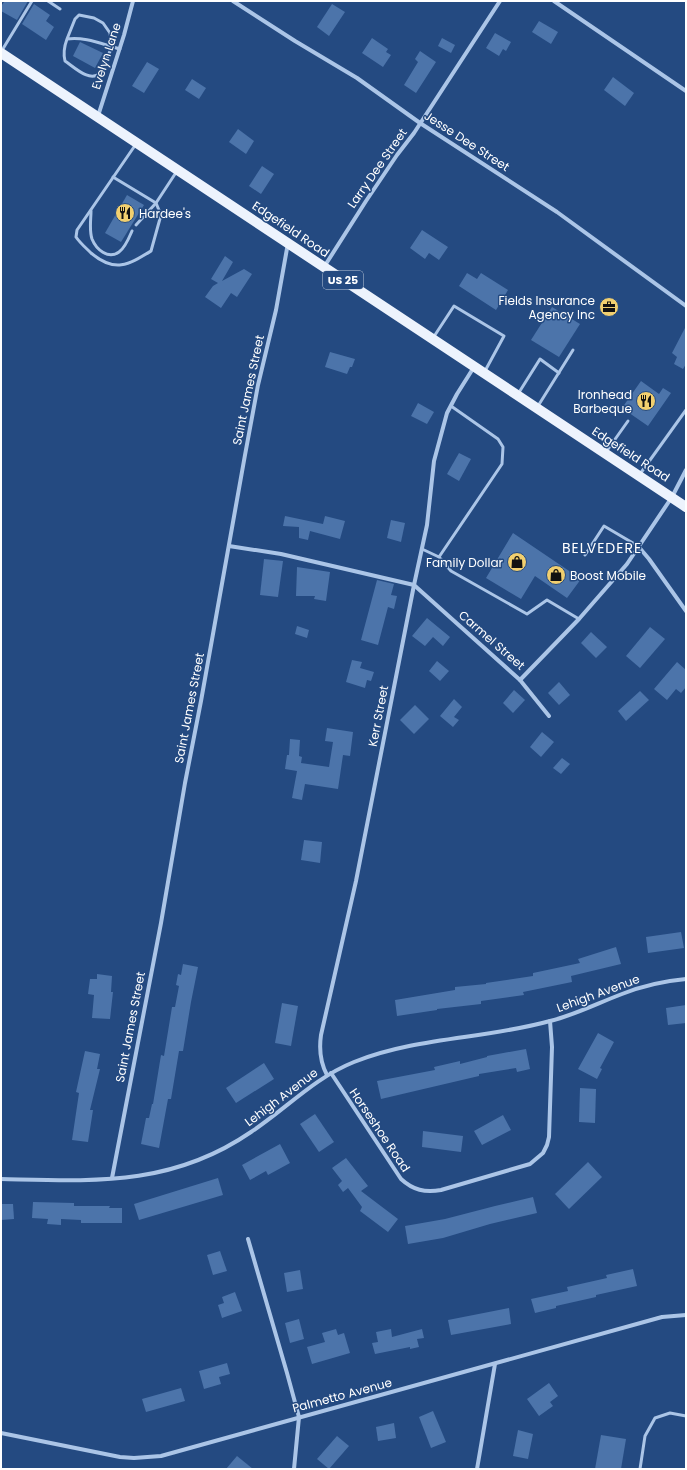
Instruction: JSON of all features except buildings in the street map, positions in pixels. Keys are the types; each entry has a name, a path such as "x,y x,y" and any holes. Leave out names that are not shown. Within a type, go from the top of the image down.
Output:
{"main road":[{"name":"Edgefield Road","path":"1,52 686,507"}],"street":[{"name":"Evelyn Lane","path":"98,116 120,49 133,1"},
{"name":"Jesse Dee Street","path":"233,1 295,41 357,78 420,123 557,212 686,306"},
{"name":"Larry Dee Street","path":"324,267 366,201 420,123 500,1"},
{"path":"554,1 686,91"},
{"name":"Saint James Street","path":"112,1178 161,923 248,439 276,310 288,243"},
{"name":"Kerr Street","path":"329,1074 323,1068 320,1055 321,1035 356,881 414,584 427,525 434,461 447,413 474,366"},
{"name":"Carmel Street","path":"229,546 280,554 414,584 520,680 579,619 627,564 672,497 686,470"},
{"path":"638,546 686,611"},
{"path":"520,680 549,716"},
{"name":"Lehigh Avenue","path":"1,1179 84,1180 137,1177 158,1173 198,1161 216,1152 252,1131 307,1088 329,1074 353,1063 370,1057 418,1045 524,1028 584,1010 621,994 640,988 658,983 686,979"},
{"name":"Horseshoe Road","path":"329,1074 401,1179 408,1185 424,1191 441,1190 522,1167 530,1164 542,1153 549,1137 552,1047 550,1021"},
{"path":"248,1240 299,1417 294,1469"},
{"name":"Palmetto Avenue","path":"1,1433 120,1457 148,1458 161,1456 662,1317 686,1315"},
{"path":"477,1469 495,1364"}],"lane":[{"path":"1,52 32,1"},
{"path":"48,1 60,9"},
{"path":"79,15 94,18 103,23 110,33 112,47 100,73 96,77 93,78 87,76 65,61 63,55 67,39 75,20 79,15"},
{"path":"67,39 75,38 120,49"},
{"path":"114,177 156,203 161,215 151,251 132,262 114,266 96,257 79,242 76,237 77,230 137,142"},
{"path":"136,225 156,203 178,170"},
{"path":"91,209 92,238 97,248 103,253 110,255 119,252 125,245 132,231"},
{"path":"432,339 454,306 504,336 484,373"},
{"path":"537,408 573,350"},
{"path":"518,395 540,360 559,373"},
{"path":"439,557 502,464 503,455 503,447 498,439 451,406"},
{"path":"639,475 686,410"},
{"path":"606,454 628,421"},
{"path":"585,554 604,526 638,546"},
{"path":"422,549 439,557 451,571 528,614 547,600 579,619"},
{"path":"640,1469 645,1436 655,1418 670,1413 686,1416"}],"place":[{"name":"Hardee's","path":"125,213"},
{"name":"Fields Insurance Agency Inc","path":"609,307"},
{"name":"Ironhead Barbeque","path":"646,401"},
{"name":"Family Dollar","path":"517,562"},
{"name":"Boost Mobile","path":"556,575"}],"district":[{"name":"BELVEDERE","path":"602,548"}]}
